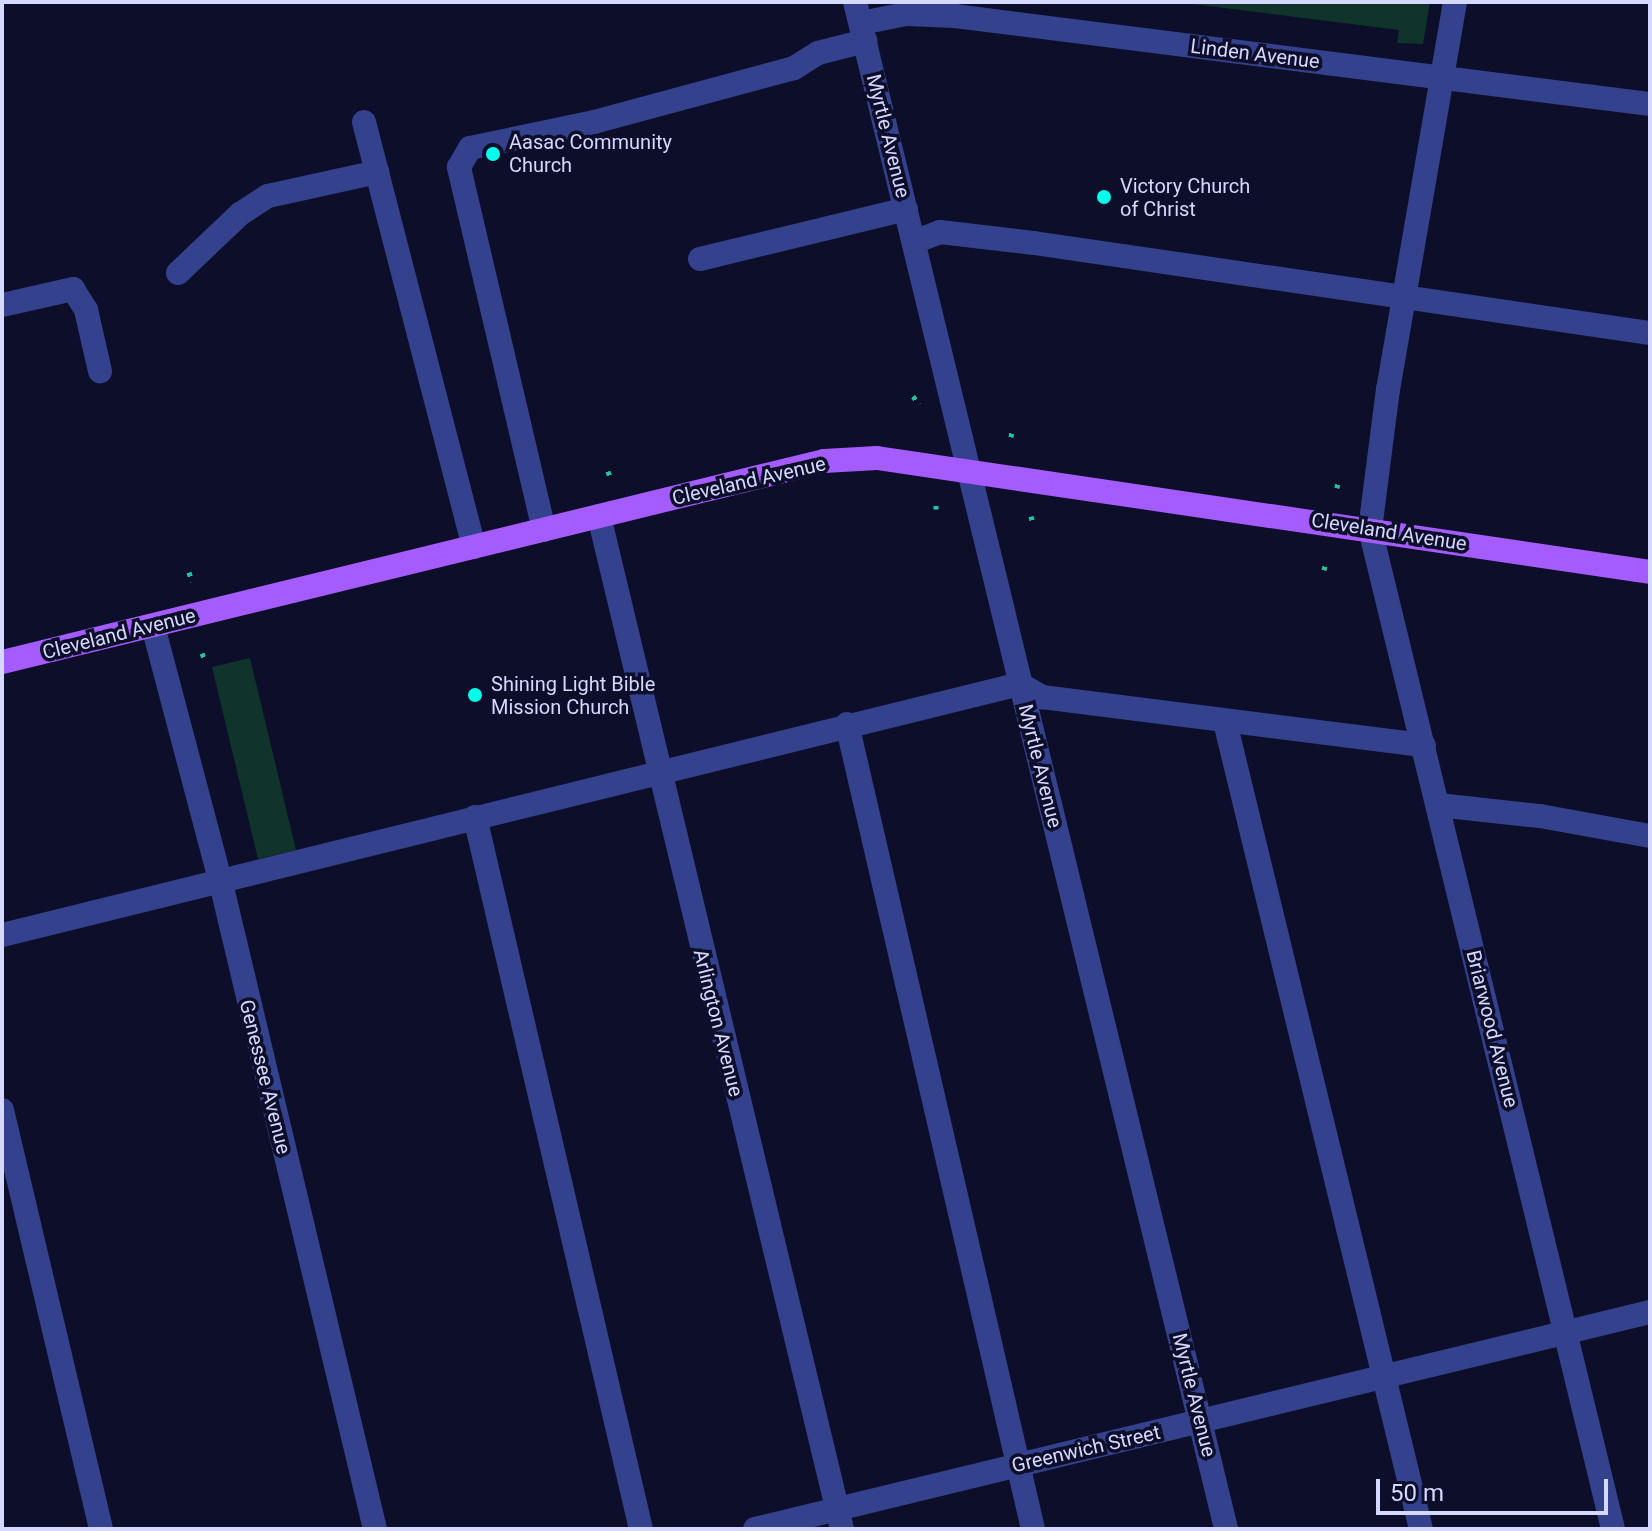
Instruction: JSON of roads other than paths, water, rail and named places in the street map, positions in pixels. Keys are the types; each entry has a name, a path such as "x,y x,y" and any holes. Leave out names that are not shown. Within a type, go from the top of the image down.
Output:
{"main road":[{"name":"Cleveland Avenue","path":"2,662 824,461 877,458 969,469 1650,572"}],"street":[{"path":"1370,529 1404,294 1455,2"},
{"name":"Linden Avenue","path":"544,530 459,167 470,148 594,122 794,68 860,22 906,14 955,16 1650,104"},
{"name":"Myrtle Avenue","path":"860,22 1226,1529"},
{"path":"364,122 474,547"},
{"path":"178,273 240,214 268,196 377,172"},
{"path":"700,259 906,209"},
{"path":"914,242 940,232 1404,294 1650,333"},
{"path":"2,305 73,289 86,310 100,371"},
{"name":"Arlington Avenue","path":"599,516 656,770 840,1519"},
{"name":"Briarwood Avenue","path":"1370,529 1613,1529"},
{"name":"Genessee Avenue","path":"153,626 220,879 375,1529"},
{"path":"2,935 656,770 1020,684 1042,697 1424,745"},
{"path":"1225,722 1421,1529"},
{"path":"847,724 1033,1529"},
{"path":"1438,805 1540,816 1650,836"},
{"path":"475,817 641,1529"},
{"path":"2,1110 101,1529"},
{"name":"Greenwich Street","path":"755,1529 840,1519 1018,1464 1650,1312"}],"place":[{"name":"Aasac Community Church","path":"493,154"},
{"name":"Victory Church of Christ","path":"1104,197"},
{"name":"Shining Light Bible Mission Church","path":"475,695"}]}
